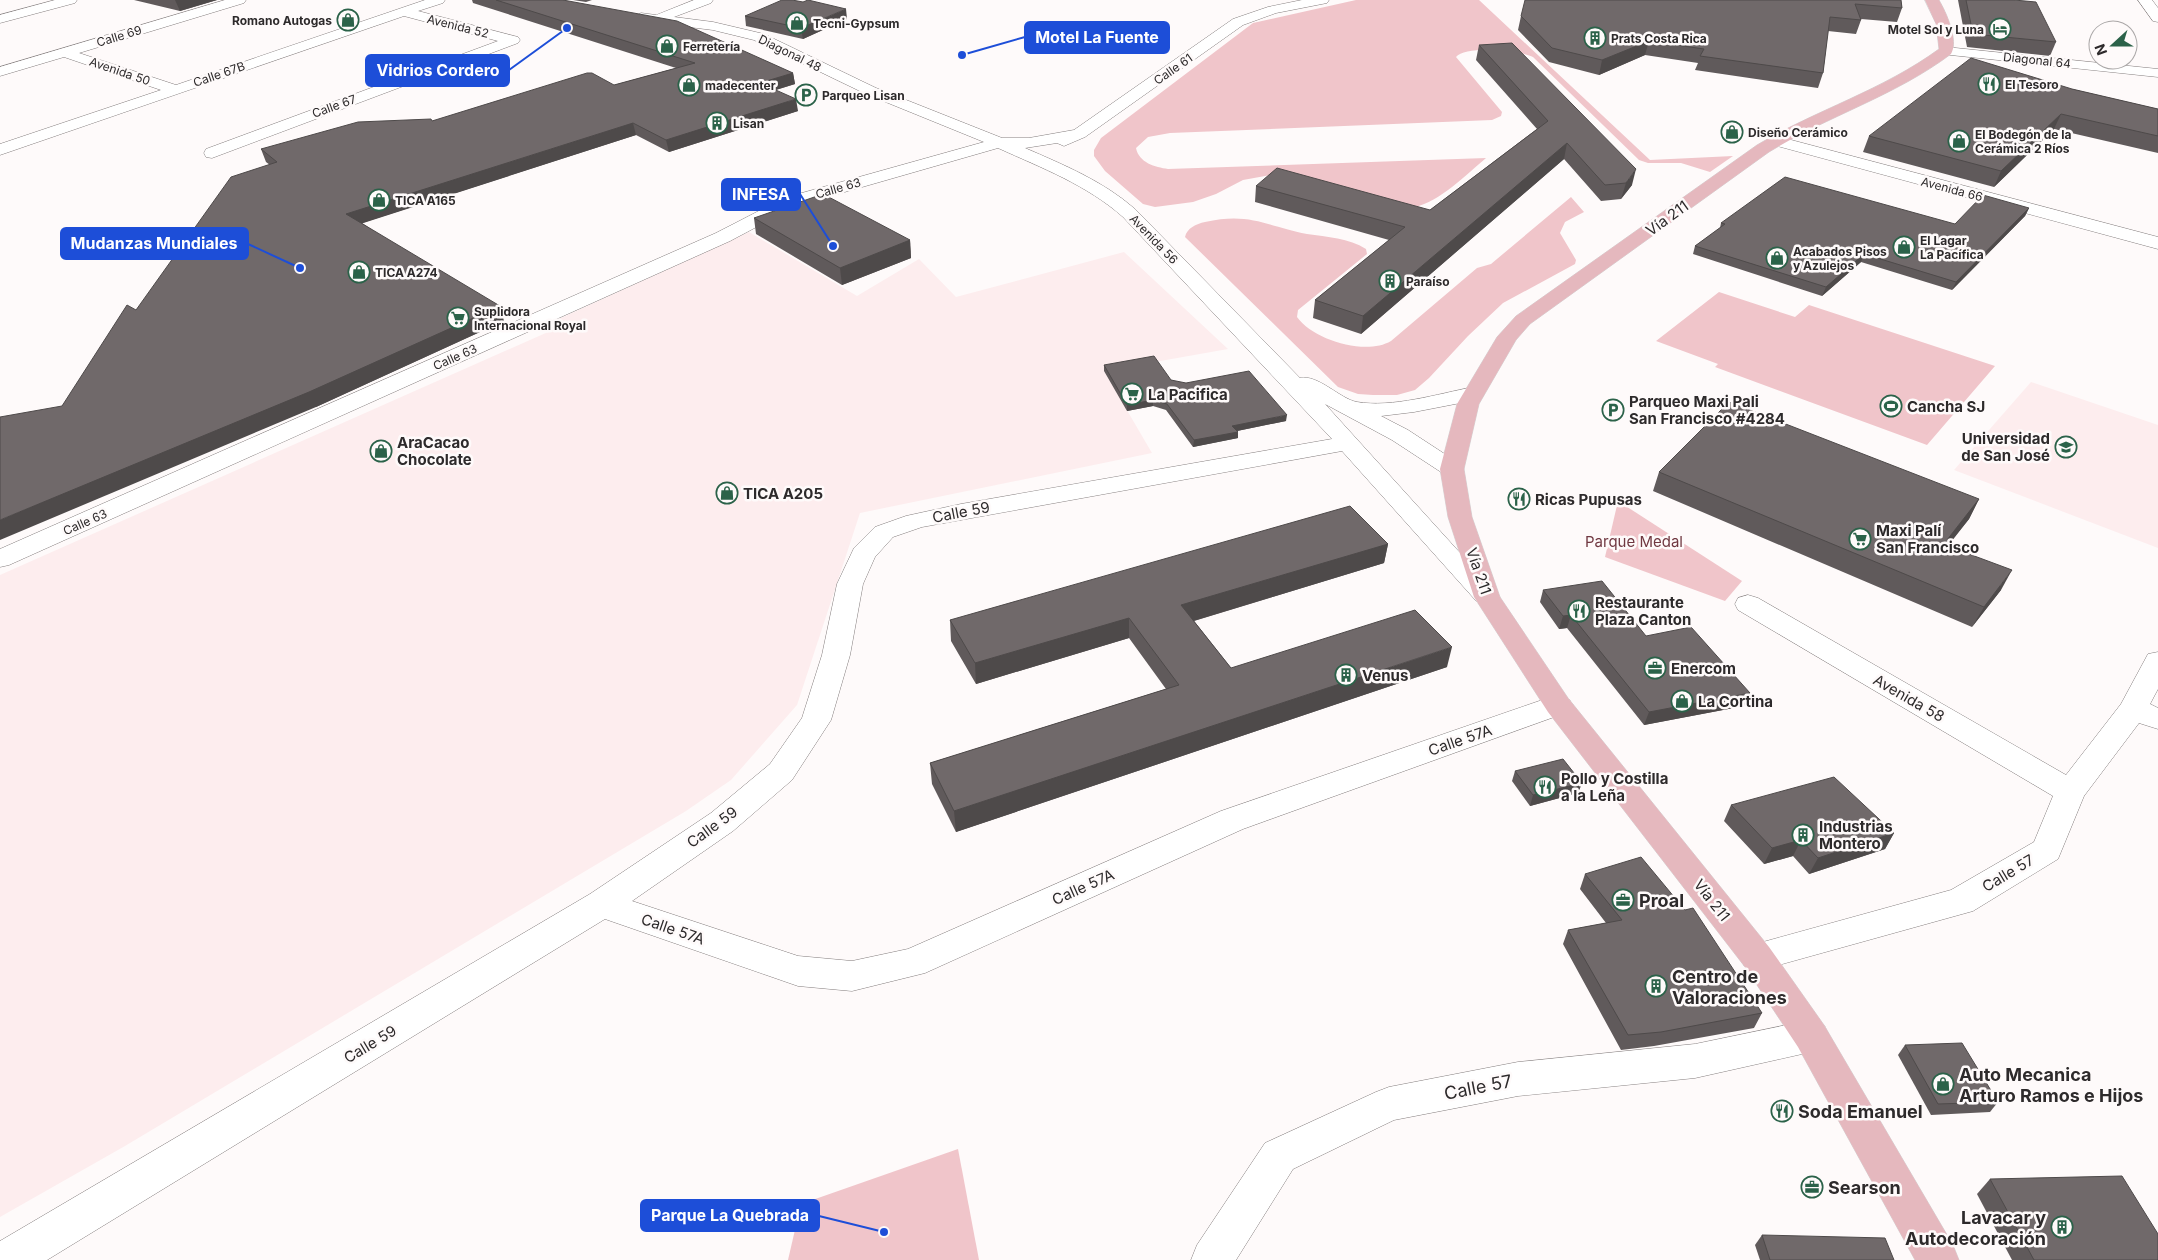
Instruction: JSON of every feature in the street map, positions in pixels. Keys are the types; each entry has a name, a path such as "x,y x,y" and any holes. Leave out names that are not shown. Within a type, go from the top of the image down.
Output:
{"main road":[{"path":"1932,0 1942,18 1946,35 1946,51"},
{"name":"Vía 211","path":"1938,1260 1811,1036 1757,957 1558,705 1487,597 1460,517 1452,469 1468,404 1507,337 1523,320 1677,211 1719,178 1776,141 1904,79 1927,66 1946,51"}],"street":[{"path":"0,19 70,0"},
{"name":"Calle 69","path":"0,72 239,0"},
{"name":"Calle 67B","path":"0,150 438,0"},
{"path":"657,19 706,0"},
{"name":"Calle 61","path":"1031,158 1079,134 1238,22 1272,10 1322,0"},
{"path":"2145,0 2158,18"},
{"name":"Avenida 52","path":"404,12 513,40"},
{"name":"Diagonal 48","path":"628,16 713,26 759,37 871,91 1000,144"},
{"name":"Calle 67","path":"212,153 513,40"},
{"name":"Diagonal 64","path":"1946,51 2158,73"},
{"name":"Avenida 50","path":"66,52 174,89"},
{"path":"1000,144 1029,144 1079,134"},
{"path":"1079,134 1070,143 1066,151 1068,161 1080,179"},
{"name":"Avenida 66","path":"1776,141 2158,243"},
{"name":"Avenida 56","path":"1000,144 1080,179 1110,196 1129,213 1311,402 1487,597"},
{"name":"Calle 63","path":"0,559 723,237 790,202 917,165 1000,144"},
{"name":"Avenida 56","path":"1281,371 1348,409 1400,435 1452,469"},
{"path":"1311,402 1348,409 1396,409 1473,394"},
{"name":"Calle 59","path":"8,1260 602,904 722,822 781,772 816,720 836,655 850,584 862,554 884,532 915,521 961,511 1347,443"},
{"name":"Avenida 58","path":"1748,604 2070,792"},
{"name":"Calle 57","path":"1757,957 1961,901 2047,850 2070,792 2146,714 2158,661"},
{"name":"Calle 57A","path":"602,904 798,971 852,976 913,963 1232,820 1558,705"},
{"name":"Calle 57","path":"1212,1260 1279,1156 1389,1104 1518,1079 1696,1061 1811,1036"}],"shaded area":[{"path":"749,232 857,296 919,259 956,297 1124,252 1228,349 1104,371 1152,453 860,513 797,705 731,780 686,811 125,1146 0,1217 0,575 557,328 550,323"},
{"name":"Universidad de San José","path":"2031,382 2158,425 2158,548 1954,470"}],"green space":[{"path":"1356,0 1479,0 1650,160 1733,156 1710,172 1681,163 1648,163 1639,160 1533,57 1517,52 1481,50 1461,53 1456,57 1502,112 1501,116 1492,120 1170,133 1148,137 1136,148 1144,161 1168,169 1486,158 1443,194 1415,207 1276,174 1243,180 1216,194 1193,202 1155,207 1143,204 1105,171 1094,156 1094,150 1101,138 1253,23"},
{"path":"1571,197 1584,212 1565,222 1560,233 1576,260 1575,264 1503,303 1468,336 1429,378 1415,390 1397,395 1358,394 1338,387 1185,237 1195,225 1221,219 1246,219 1307,234 1345,240 1366,249 1367,254 1298,310 1297,317 1315,333 1327,339 1354,346 1368,347 1391,341 1477,268 1491,264"},
{"name":"Cancha SJ","path":"1719,292 1795,317 1809,305 1995,366 1927,445 1715,367 1718,364 1656,341"},
{"name":"Parque Medal","path":"1618,501 1742,581 1725,601 1605,557"},
{"path":"958,1149 979,1260 788,1260 801,1204"}],"building":[{"path":"496,0 563,0 677,21 793,73 760,83 796,99 666,140 633,123 346,214 500,306 309,392 0,520 0,417 62,406 127,305 136,310 231,177 277,162 261,149 358,122 431,119 432,121 587,73 592,73 614,85 695,63"},
{"path":"782,0 803,2 808,0 846,9 801,28 745,16"},
{"path":"1525,0 1901,0 1902,8 1855,4 1861,20 1830,17 1823,73 1700,56 1704,49 1649,41 1602,60 1552,48 1521,16"},
{"path":"1966,0 2036,2 2056,42 1973,34"},
{"path":"1512,43 1636,169 1626,183 1605,185 1567,143 1363,316 1315,300 1405,227 1256,186 1277,168 1430,210 1548,121 1479,45"},
{"path":"1971,58 2072,89 2158,109 2158,136 2061,114 2001,171 1869,136"},
{"name":"El Lagar La Pacífica","path":"1785,177 1955,224 1983,195 2029,208 1956,282 1864,254 1826,287 1695,246 1725,224 1721,223"},
{"path":"823,194 910,240 840,268 754,218"},
{"path":"1154,356 1171,380 1186,383 1249,371 1287,415 1232,426 1238,432 1194,440 1167,404 1153,400 1127,405 1104,365"},
{"name":"Maxi Palí San Francisco","path":"1729,402 1979,499 1947,540 1972,549 1969,554 2012,570 1984,607 1659,472"},
{"name":"Venus","path":"1350,506 1388,544 1181,605 1231,668 1415,610 1452,647 954,811 930,763 1179,685 1129,618 975,663 950,620"},
{"path":"1602,581 1646,636 1691,627 1750,693 1649,712 1571,615 1563,616 1543,590"},
{"path":"1563,759 1582,783 1533,795 1515,771"},
{"name":"Industrias Montero","path":"1834,777 1894,833 1818,858 1801,840 1772,848 1731,805"},
{"name":"Centro de Valoraciones","path":"1641,857 1685,910 1693,908 1762,1013 1661,1032 1628,1035 1568,930 1622,920 1585,874"},
{"name":"Auto Mecanica Arturo Ramos e Hijos","path":"1962,1043 1998,1102 1938,1104 1905,1045"},
{"name":"Lavacar y Autodecoración","path":"2122,1176 2158,1234 2158,1260 2034,1260 1990,1179"},
{"path":"1762,1235 1885,1238 1894,1260 1770,1260"}],"place":[{"name":"Romano Autogas","path":"348,20"},
{"name":"Tecni-Gypsum","path":"797,23"},
{"name":"Vidrios Cordero","path":"567,28"},
{"name":"Motel Sol y Luna","path":"2000,29"},
{"name":"Prats Costa Rica","path":"1595,38"},
{"name":"Ferretería","path":"667,46"},
{"name":"Motel La Fuente","path":"962,55"},
{"name":"El Tesoro","path":"1989,84"},
{"name":"madecenter","path":"689,85"},
{"name":"Parqueo Lisan","path":"806,95"},
{"name":"Lisan","path":"717,123"},
{"name":"Diseño Cerámico","path":"1732,132"},
{"name":"El Bodegón de la Cerámica 2 Ríos","path":"1959,141"},
{"name":"TICA A165","path":"379,200"},
{"name":"INFESA","path":"833,246"},
{"name":"El Lagar La Pacífica","path":"1904,247"},
{"name":"Acabados Pisos y Azulejos","path":"1777,258"},
{"name":"Mudanzas Mundiales","path":"300,268"},
{"name":"TICA A274","path":"359,272"},
{"name":"Paraíso","path":"1390,281"},
{"name":"Suplidora Internacional Royal","path":"458,318"},
{"name":"La Pacifica","path":"1132,394"},
{"name":"Cancha SJ","path":"1891,406"},
{"name":"Parqueo Maxi Pali San Francisco #4284","path":"1613,410"},
{"name":"Universidad de San José","path":"2066,447"},
{"name":"AraCacao Chocolate","path":"381,451"},
{"name":"TICA A205","path":"727,493"},
{"name":"Ricas Pupusas","path":"1519,499"},
{"name":"Maxi Palí San Francisco","path":"1860,539"},
{"name":"Restaurante Plaza Canton","path":"1579,611"},
{"name":"Enercom","path":"1655,668"},
{"name":"Venus","path":"1346,675"},
{"name":"La Cortina","path":"1682,701"},
{"name":"Pollo y Costilla a la Leña","path":"1545,787"},
{"name":"Industrias Montero","path":"1803,835"},
{"name":"Proal","path":"1623,900"},
{"name":"Centro de Valoraciones","path":"1656,986"},
{"name":"Auto Mecanica Arturo Ramos e Hijos","path":"1943,1084"},
{"name":"Soda Emanuel","path":"1782,1111"},
{"name":"Searson","path":"1812,1187"},
{"name":"Lavacar y Autodecoración","path":"2062,1227"},
{"name":"Parque La Quebrada","path":"884,1232"}]}
